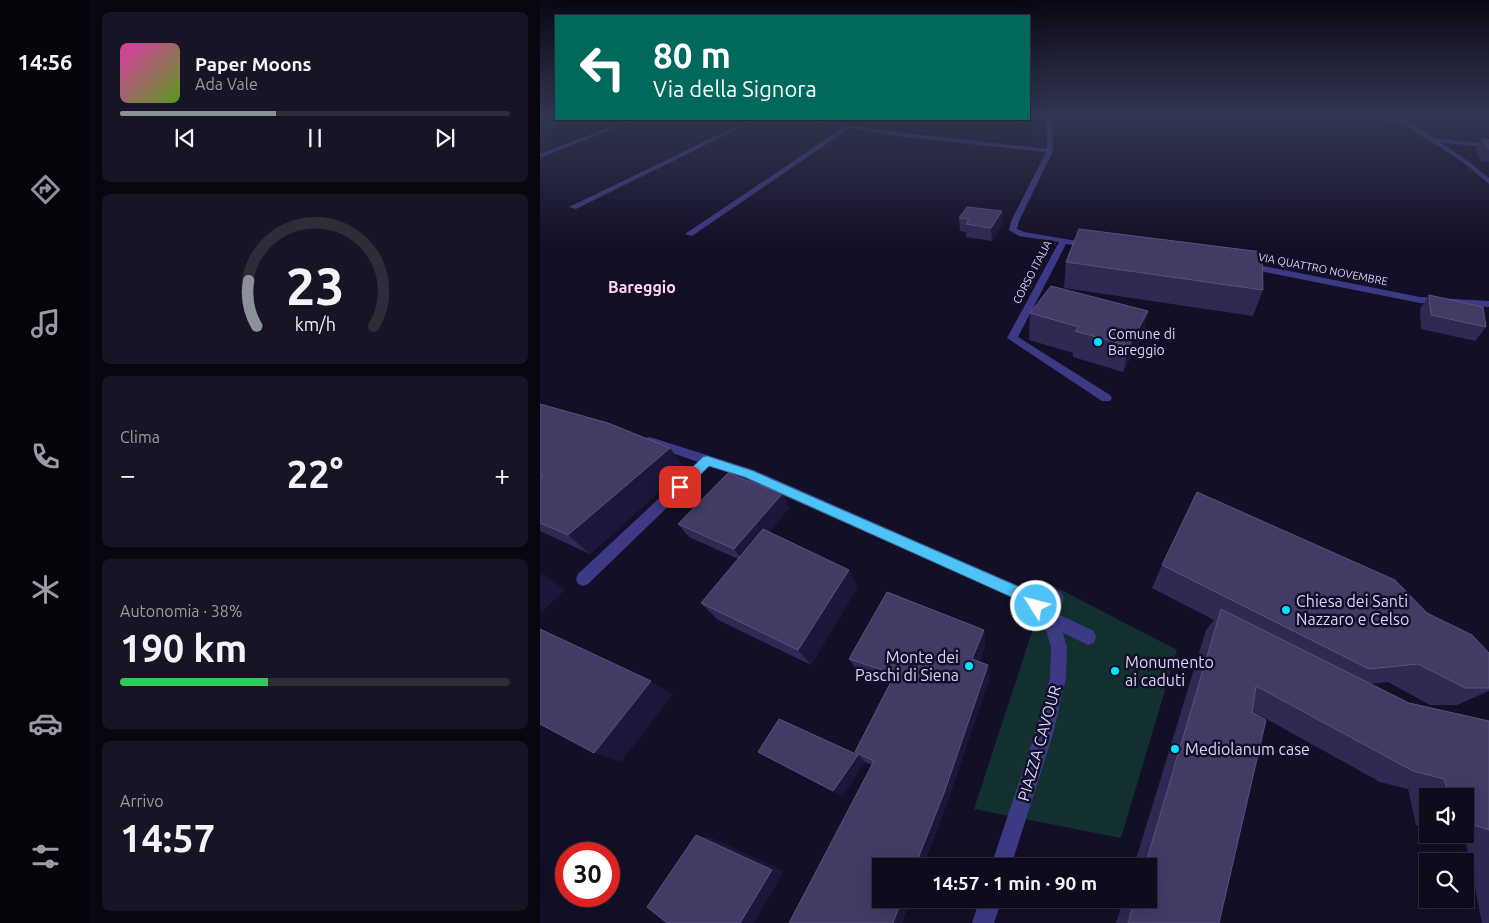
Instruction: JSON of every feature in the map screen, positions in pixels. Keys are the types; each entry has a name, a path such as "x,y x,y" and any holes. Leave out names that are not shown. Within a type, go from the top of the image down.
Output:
{"street":[{"path":"573,206 671,159"},
{"path":"689,234 800,159"},
{"name":"CORSO ITALIA","path":"1046,159 1015,220 1013,230 1022,234 1062,242 1012,338 1106,398"},
{"path":"1461,159 1489,182"},
{"path":"1062,242 1101,247"},
{"name":"VIA QUATTRO NOVEMBRE","path":"1235,264 1420,300 1489,304"},
{"path":"642,438 749,474 1021,594 1051,619 1088,637"},
{"path":"583,579 707,460"},
{"path":"1051,619 1056,597"},
{"name":"PIAZZA CAVOUR","path":"1005,858 1044,734 1058,678 1059,647 1051,619"},
{"path":"983,923 988,908"}],"green space":[{"path":"1048,583 1177,650 1121,838 974,809"}],"building":[{"path":"967,207 1002,211 991,228 966,224 969,219 959,218"},
{"path":"1079,229 1262,252 1263,290 1066,262"},
{"path":"1051,286 1148,311 1129,346 1075,331 1079,327 1030,313"},
{"path":"1429,295 1483,307 1486,327 1431,315"},
{"path":"540,404 608,423 670,448 568,535 540,523 540,478 543,476 540,475"},
{"path":"728,473 782,494 734,549 678,524"},
{"path":"1197,492 1395,580 1427,613 1472,635 1489,653 1489,688 1465,688 1418,664 1369,669 1162,565"},
{"path":"763,529 849,570 798,650 701,603"},
{"path":"887,592 984,630 972,659 988,665 944,793 918,858 872,858 872,908 899,908 893,923 789,923 874,761 855,752 895,674 849,659"},
{"path":"1221,609 1409,703 1489,721 1489,830 1474,825 1474,788 1447,788 1444,779 1413,771 1256,686 1252,712 1266,720 1219,923 1128,923 1132,908 1157,908 1157,858 1147,858"},
{"path":"540,629 651,681 594,753 540,724"},
{"path":"779,719 858,755 833,791 758,752"},
{"path":"696,835 772,870 740,923 667,923 647,907"}],"place":[{"name":"Comune di Bareggio","path":"1098,342"},
{"name":"Chiesa dei Santi Nazzaro e Celso","path":"1286,610"},
{"name":"Monte dei Paschi di Siena","path":"969,666"},
{"name":"Monumento ai caduti","path":"1115,671"},
{"name":"Mediolanum case","path":"1175,749"}],"district":[{"name":"Bareggio","path":"642,287"}],"route":[{"path":"680,487 707,460 749,474 1021,594 1036,606"}]}
